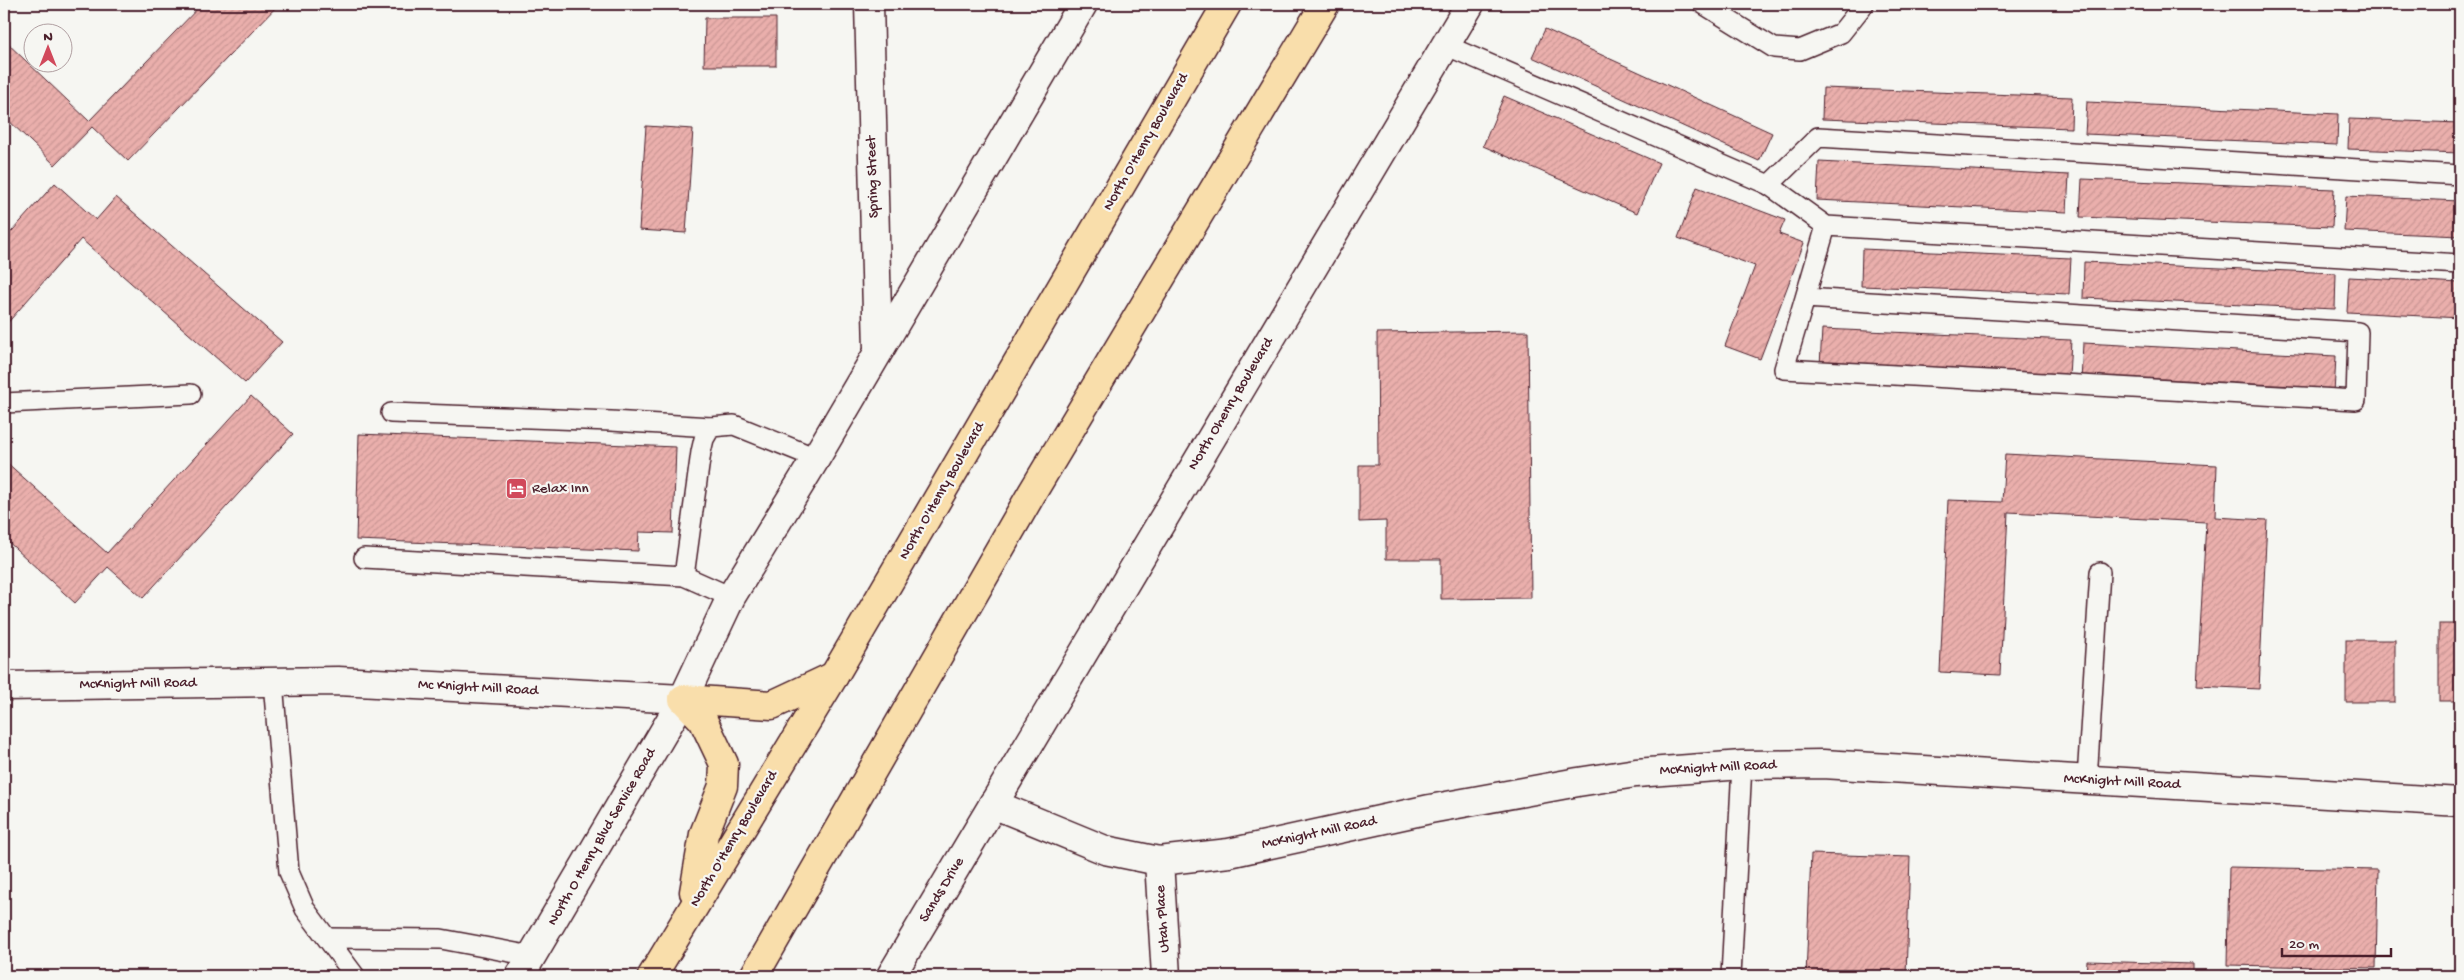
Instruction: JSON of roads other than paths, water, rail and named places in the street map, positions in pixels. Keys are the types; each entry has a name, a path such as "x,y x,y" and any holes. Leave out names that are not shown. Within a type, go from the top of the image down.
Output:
{"highway":[{"name":"North O'Henry Boulevard","path":"652,976 834,676 1227,4"},
{"path":"754,976 1032,493 1325,4"},
{"path":"684,699 772,705 834,676"},
{"path":"684,699 704,720 724,764 723,786 704,834 692,908"}],"street":[{"name":"Spring Street","path":"869,4 878,350"},
{"path":"684,699 731,597 816,458 1083,4"},
{"name":"North Ohenry Boulevard","path":"993,804 1470,4"},
{"name":"Mc Knight Mill Road","path":"273,682 338,681 684,699"},
{"name":"McKnight Mill Road","path":"4,686 273,682"},
{"name":"North O Henry Blvd Service Road","path":"526,966 684,699"},
{"name":"McKnight Mill Road","path":"993,804 1105,850 1159,861 1229,853 1430,809 1578,782 1636,773 1742,765 1823,764 2460,802"},
{"name":"Sands Drive","path":"891,976 993,804"},
{"name":"Utah Place","path":"1159,861 1166,976"}],"lane":[{"path":"1703,4 1774,48 1800,50 1841,33 1864,4"},
{"path":"1445,45 1769,185 1826,226 2460,264"},
{"path":"1769,185 1818,137 2460,175"},
{"path":"1804,298 2358,332 2356,400 1784,369 1804,298 1826,226"},
{"path":"4,403 191,394"},
{"path":"391,414 611,421 711,427 734,426 816,458"},
{"path":"684,576 701,452 704,439 711,427"},
{"path":"364,558 684,576 731,597"},
{"path":"2087,780 2100,572"},
{"path":"273,682 289,872 305,909 355,976"},
{"path":"1731,976 1742,765"},
{"path":"327,938 441,939 526,966"}],"place":[{"name":"Relax Inn","path":"516,489"}]}
